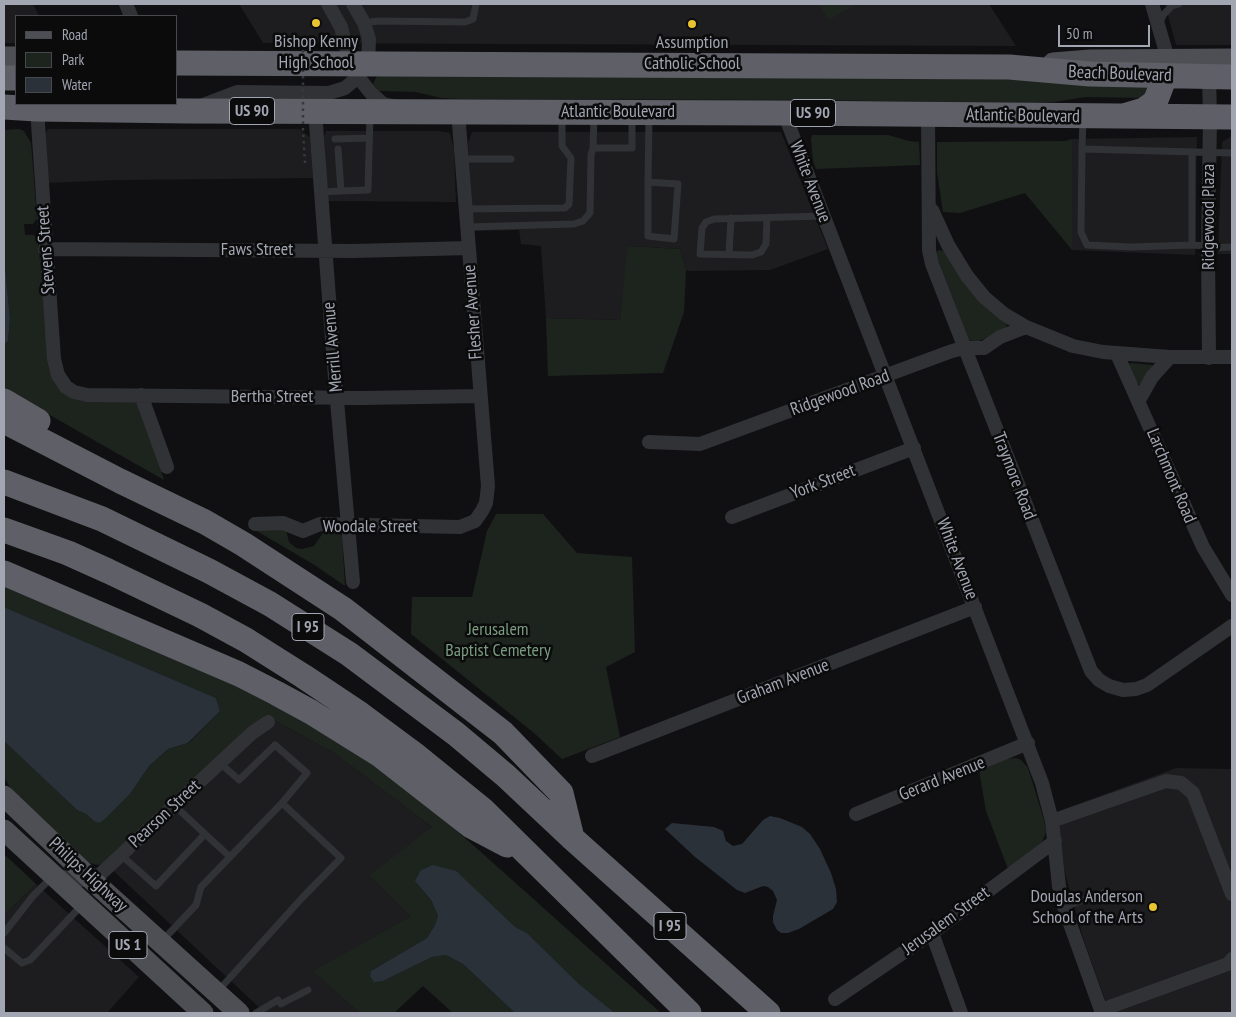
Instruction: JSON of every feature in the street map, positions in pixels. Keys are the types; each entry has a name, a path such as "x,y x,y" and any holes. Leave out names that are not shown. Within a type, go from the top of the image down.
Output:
{"highway":[{"name":"Beach Boulevard","path":"178,63 359,68 1009,67 1090,74 1167,67 1221,76"},
{"path":"1122,117 1144,110 1156,100 1167,67"},
{"name":"US 90","path":"4,107 37,109"},
{"name":"Atlantic Boulevard","path":"37,109 1221,117"},
{"path":"4,402 145,481 205,522 243,544 344,609 503,733 561,793 572,838"},
{"path":"4,421 120,481 205,522"},
{"name":"I 95","path":"4,482 102,519 209,571 270,604 349,654 456,734 506,776 572,838 768,1013"},
{"name":"I 95","path":"4,530 68,554 151,591 246,640 360,714 414,754 483,810 689,1013"},
{"path":"4,573 239,674 276,692 380,755 471,826 534,859"}],"main road":[{"path":"1167,67 1232,59"},
{"name":"Atlantic Boulevard","path":"4,112 37,109"},
{"name":"Philips Highway","path":"4,796 239,1013"},
{"name":"Philips Highway","path":"4,830 203,1013"}],"street":[{"path":"328,4 341,27 371,93 383,104 416,112"},
{"path":"188,111 237,92 329,93 345,88 359,68 369,39 364,23 353,4"},
{"path":"1152,4 1159,24 1167,67"},
{"name":"Ridgewood Plaza","path":"1209,358 1209,153 1221,117 1221,76"},
{"name":"Stevens Street","path":"37,109 45,249 54,359 58,375 66,387"},
{"name":"Merrill Avenue","path":"315,112 353,582"},
{"name":"Flesher Avenue","path":"458,112 479,396 488,486 482,511"},
{"name":"White Avenue","path":"784,113 1028,743 1042,783 1052,821 1059,886 1064,907 1102,1011"},
{"name":"Traymore Road","path":"928,115 929,250 932,264 1091,671 1099,680 1109,686 1123,690 1136,689 1147,685 1232,626"},
{"path":"929,205 948,245 967,276 984,297 1004,314 1026,327 1073,346 1117,354 1170,357 1232,357"},
{"name":"Faws Street","path":"45,249 325,250 468,248"},
{"name":"Ridgewood Road","path":"649,442 700,444 952,351 964,348 984,348 1000,337 1026,327"},
{"name":"Larchmont Road","path":"1117,354 1203,547 1232,595"},
{"path":"1139,400 1152,377 1170,357"},
{"name":"Bertha Street","path":"66,387 74,392 87,395 479,396"},
{"path":"141,395 167,467"},
{"name":"York Street","path":"732,517 914,448"},
{"name":"Woodale Street","path":"255,524 283,523 303,531 320,524 460,527 474,521 482,511"},
{"name":"Graham Avenue","path":"592,756 975,607"},
{"name":"Pearson Street","path":"94,881 252,733 268,722"},
{"name":"Gerard Avenue","path":"856,814 1028,743"},
{"path":"1052,821 1166,781 1181,783 1193,793 1232,894"},
{"name":"Jerusalem Street","path":"835,999 932,933 1055,841"},
{"path":"54,876 94,881"},
{"path":"932,933 961,1013"},
{"path":"1102,1011 1228,964 1232,959"}],"lane":[{"path":"364,23 378,21 466,22 474,19 476,4"},
{"path":"1159,24 1164,14 1172,6 1180,4"},
{"path":"321,192 368,190 370,112"},
{"path":"466,210 565,208 569,204 571,158 562,146 562,112"},
{"path":"467,226 574,224 583,221 590,213 594,112"},
{"path":"593,148 632,148 640,112"},
{"path":"640,112 648,182 648,236 674,239 678,184 648,182"},
{"path":"1082,116 1081,232 1086,244 1132,247 1192,245 1232,248"},
{"path":"335,138 369,138"},
{"path":"338,149 341,191"},
{"path":"1082,149 1232,153"},
{"path":"1192,152 1192,245"},
{"path":"461,159 510,159"},
{"path":"767,218 766,244 761,252 752,255 700,254 702,228 706,222 714,219 824,216"},
{"path":"729,254 731,218"},
{"path":"161,942 196,905 201,888 307,773 275,745 239,780 220,763"},
{"path":"217,993 302,898 341,858 282,802"},
{"path":"174,805 230,857"},
{"path":"121,855 156,886 205,834"},
{"path":"4,933 33,896 54,876"},
{"path":"1064,907 1106,892"},
{"path":"4,948 22,963 30,960 84,904"},
{"path":"256,1013 278,1000 281,1004 308,990"}],"path":[{"path":"305,163 303,41 325,41"}],"shaded area":[{"path":"4,4 33,4 38,15 15,15 15,43 4,43"},
{"name":"Assumption Catholic School","path":"239,4 989,4 1016,46 263,43"},
{"path":"1165,4 1232,4 1232,45 1176,45"},
{"path":"48,129 299,129 310,137 313,178 119,180 46,183 45,135"},
{"path":"326,131 438,131 450,133 454,149 456,202 328,201 324,137"},
{"path":"472,132 781,132 828,249 770,270 688,271 686,270 680,249 628,246 620,320 546,318 541,246 521,244 519,230 474,231 468,143"},
{"path":"1232,136 1232,254 1218,254 1222,142"},
{"path":"1197,137 1195,255 1072,250 1072,139"},
{"path":"265,715 334,753 432,827 411,916 314,971 360,1013 265,1013 105,863"},
{"name":"Douglas Anderson School of the Arts","path":"1176,768 1232,769 1232,1013 1110,1013 1084,941 1065,873 1056,812"},
{"path":"36,884 139,977 107,1013 4,1013 4,915"}],"green space":[{"path":"819,4 856,4 829,20"},
{"path":"377,76 748,76 1088,80 1150,86 1145,98 1085,97 1054,102 1031,103 460,99 441,98 416,92 379,91 373,84"},
{"path":"19,129 24,131 31,143 37,218 33,224 24,224 25,235 34,235 38,240 50,371 55,383 66,395 77,400 87,402 139,400 164,480 4,389 4,344 8,341 10,319 4,255 4,130"},
{"path":"812,135 888,135 919,142 920,165 816,169 813,161"},
{"path":"1072,139 1072,250 1025,193 960,213 943,212 937,172 937,142 1065,141"},
{"path":"627,246 680,249 686,270 684,312 663,373 548,376 546,318 620,320"},
{"path":"939,250 944,251 967,287 1005,320 1008,324 1006,327 995,335 976,342 969,340 938,260 937,252"},
{"path":"1131,363 1153,366 1143,382 1139,384 1135,382 1128,365"},
{"name":"Jerusalem Baptist Cemetery","path":"496,514 543,514 577,553 632,557 635,652 606,667 620,737 562,759 534,733 411,634 412,597 472,597 487,531"},
{"path":"255,530 286,530 289,542 296,548 302,549 314,546 323,533 337,530 342,537 345,586 313,564"},
{"path":"4,584 236,686 315,728 349,749 382,771 445,820 661,1013 615,1013 579,984 527,933 415,881 431,900 438,916 435,925 427,938 371,971 383,981 432,957 446,955 463,964 515,1013 453,1013 423,986 394,1013 360,1013 313,971 411,916 370,875 432,827 334,753 265,715 104,864 89,863 15,796 4,777 4,741 77,810 86,814 94,821 105,819 130,794 149,766 168,749 189,743 220,711 216,698 4,607"},
{"path":"1016,758 1021,760 1028,768 1046,832 1042,842 1008,869 986,811 979,770 1007,759"},
{"path":"4,854 36,884 4,915"}],"water":[{"path":"4,255 10,319 8,341 4,344"},
{"path":"4,607 216,698 220,711 188,743 168,749 149,766 130,794 105,819 99,823 94,821 86,814 77,810 4,741"},
{"path":"770,816 802,827 810,834 820,849 836,889 837,902 833,909 799,929 788,933 781,933 773,922 777,900 773,891 763,886 745,893 737,890 695,857 665,829 672,823 714,827 723,831 726,841 733,846 742,844 763,820"},
{"path":"433,865 456,871 515,927 527,933 579,984 615,1013 515,1013 463,964 446,955 432,957 383,981 374,982 370,976 371,971 427,938 435,925 438,916 431,900 415,881 421,870"}],"place":[{"name":"Bishop Kenny High School","path":"316,23"},
{"name":"Assumption Catholic School","path":"692,24"},
{"name":"Douglas Anderson School of the Arts","path":"1153,907"}]}
